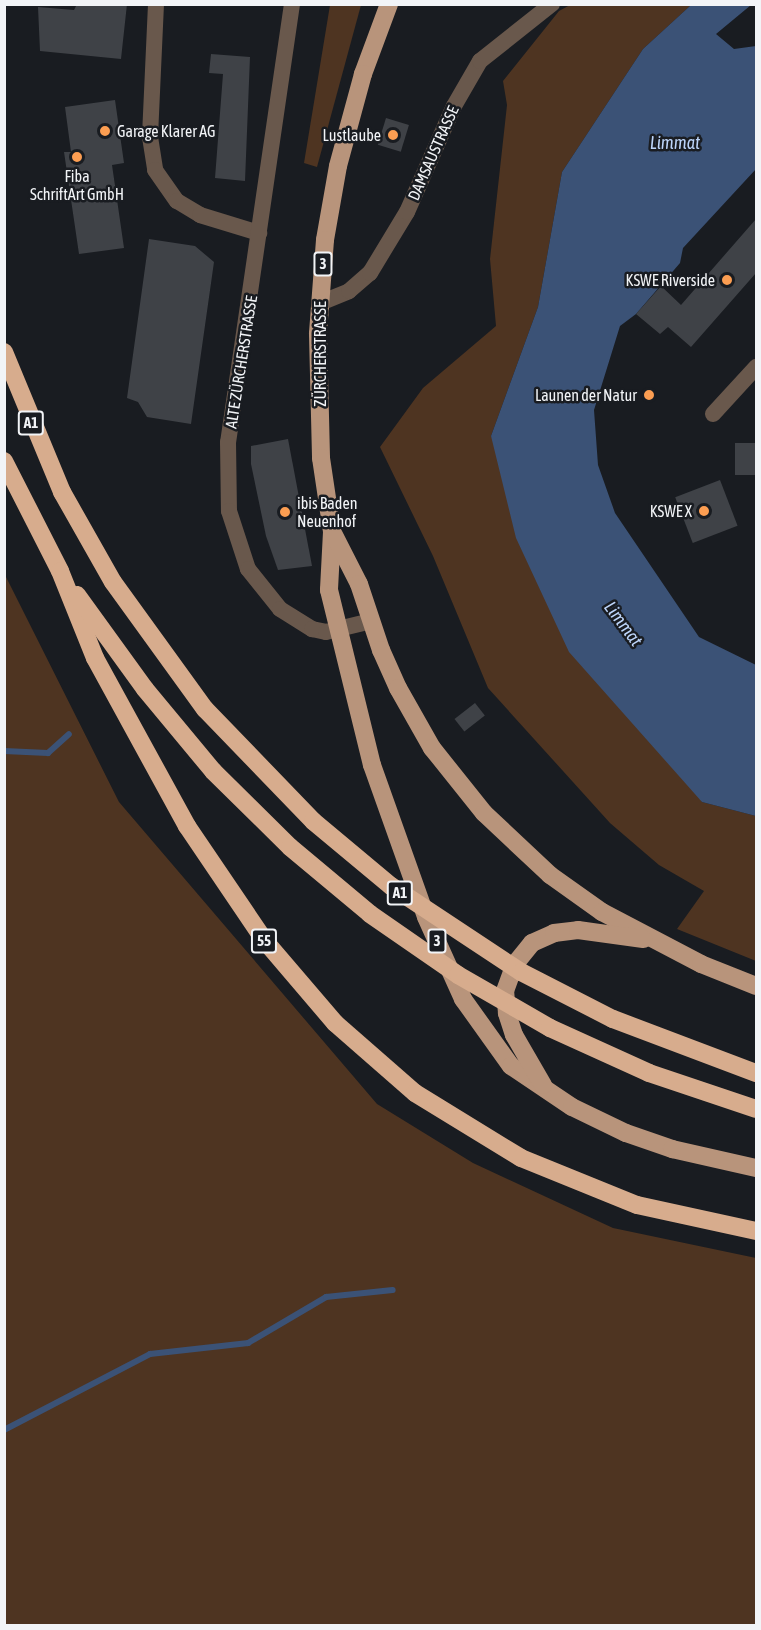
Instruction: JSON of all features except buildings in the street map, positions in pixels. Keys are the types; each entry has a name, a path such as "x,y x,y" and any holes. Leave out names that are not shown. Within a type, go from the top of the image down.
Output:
{"highway":[{"name":"A1","path":"4,352 40,445 86,537 173,668 276,786 391,886 520,972 613,1019 681,1047 756,1073"},
{"name":"A1","path":"4,461 60,571 192,746 290,848 423,952 550,1028 649,1073 756,1109"},
{"name":"55","path":"60,571 95,658 175,805 265,941 316,1003 374,1060 460,1124 562,1178 654,1210 756,1232"}],"main road":[{"name":"ZÜRCHERSTRASSE","path":"332,532 321,458 320,303 325,240 344,139 389,4"},
{"name":"3","path":"332,532 329,591 372,765 426,917 464,999 486,1035 511,1065 546,1090 626,1133 672,1149 756,1168"},
{"name":"3","path":"332,532 359,584 381,650 415,719 453,776 484,813 550,875 602,912 650,939 756,986"},
{"path":"546,1090 514,1035 507,1013 505,991 515,964 532,944 554,933 578,930 650,939"}],"street":[{"path":"156,4 150,136 155,170 177,201 200,215 259,234"},
{"name":"ALTE ZÜRCHERSTRASSE","path":"292,4 228,442 229,511 237,542 260,589 297,621 326,632 371,621"},
{"name":"DAMSAUSTRASSE","path":"320,303 349,291 370,273 407,212 454,106 480,61 552,4"},
{"path":"713,414 756,367"}],"shaded area":[{"path":"330,5 361,5 317,167 304,163"},
{"path":"570,5 691,5 643,49 562,172 538,307 491,436 702,802 756,816 756,961 677,929 704,891 659,865 610,823 488,688 433,556 380,447 423,388 496,326 490,259 507,105 503,81 559,11"},
{"path":"4,573 119,802 377,1104 473,1163 613,1228 756,1258 756,1625 5,1625"}],"water":[{"name":"Limmat","path":"691,5 751,5 716,34 734,49 756,46 756,169 683,248 680,263 636,314 620,326 594,410 598,465 615,513 699,637 756,665 756,816 702,802 569,652 516,538 491,436 538,307 562,172 643,49"}],"waterway":[{"path":"4,751 48,753 69,734"},
{"path":"4,1430 150,1354 248,1343 326,1297 393,1290"}],"place":[{"name":"Garage Klarer AG","path":"105,131"},
{"name":"Lustlaube","path":"393,135"},
{"name":"Fiba SchriftArt GmbH","path":"77,157"},
{"name":"KSWE Riverside","path":"727,280"},
{"name":"Launen der Natur","path":"649,395"},
{"name":"KSWE X","path":"704,511"},
{"name":"ibis Baden Neuenhof","path":"285,512"}]}
